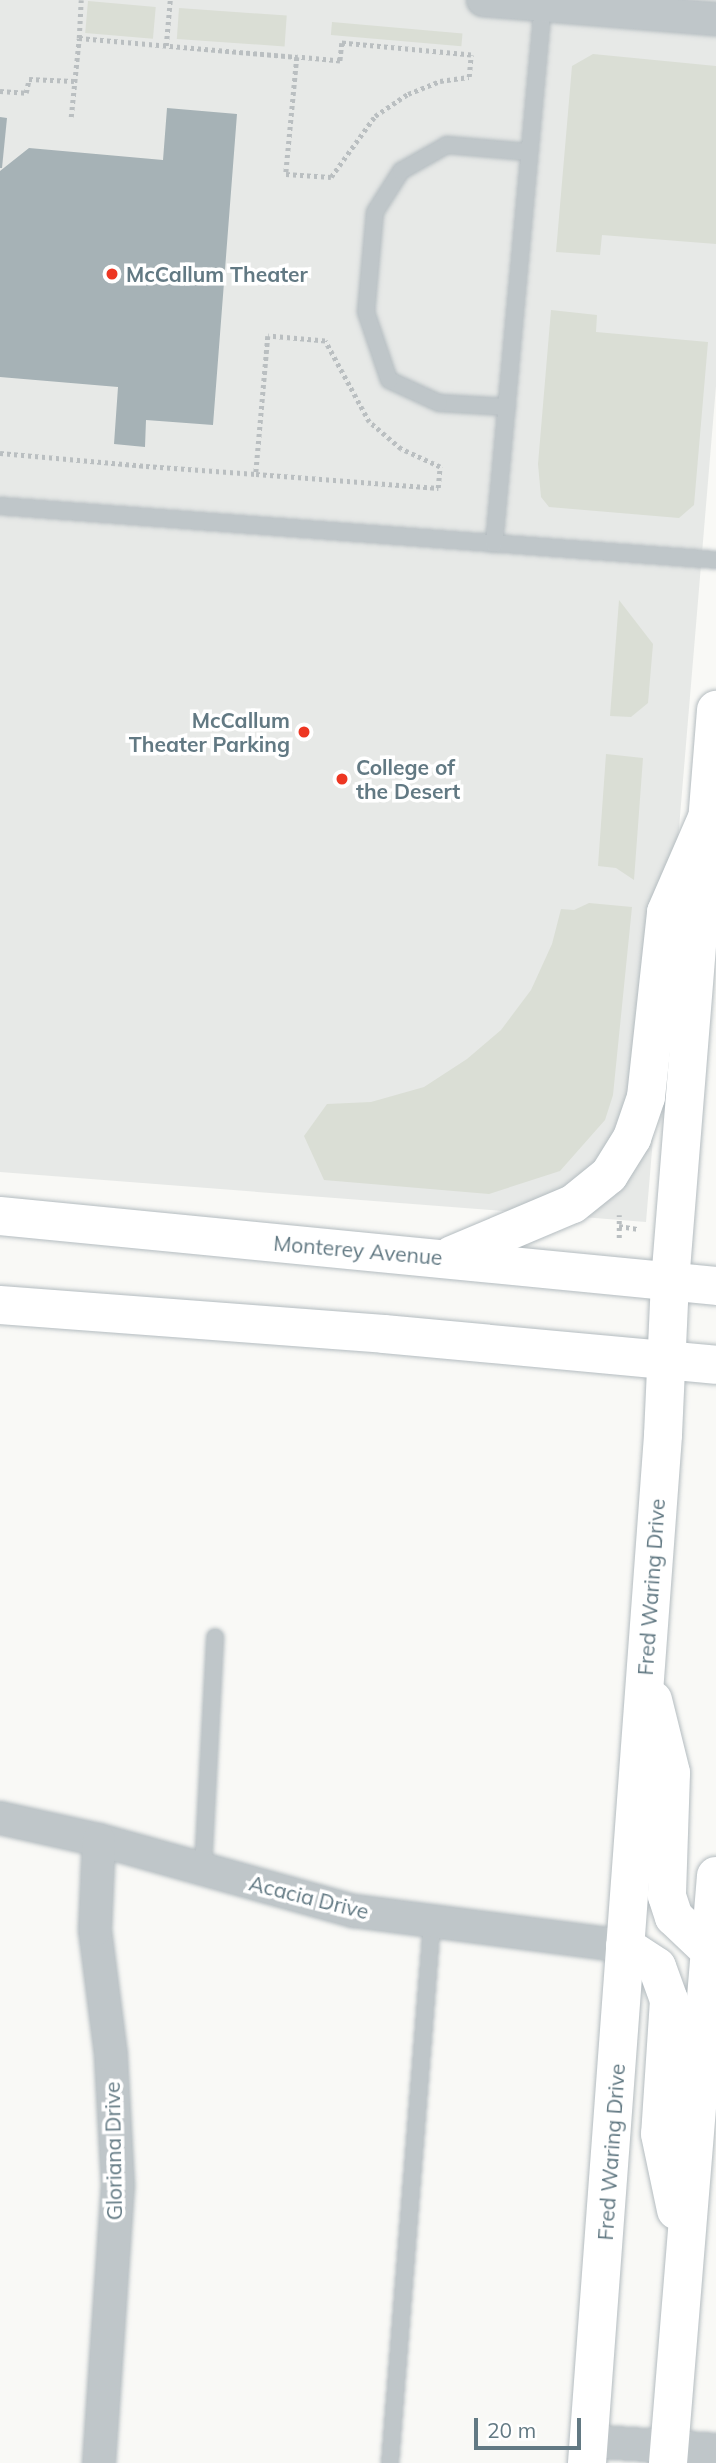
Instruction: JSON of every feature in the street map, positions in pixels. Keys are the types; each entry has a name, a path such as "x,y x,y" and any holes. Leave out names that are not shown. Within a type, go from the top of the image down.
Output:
{"main road":[{"name":"Fred Waring Drive","path":"588,2452 664,1361 716,710"},
{"path":"445,1258 573,1203 609,1175 632,1138 646,1097 666,912 706,820"},
{"name":"Monterey Avenue","path":"0,1216 716,1286"},
{"path":"0,1305 716,1365"},
{"path":"644,1678 660,1718 671,1773 667,1896 674,1917 713,1951"},
{"path":"669,2455 684,2256 713,1951 716,1876"},
{"path":"625,1946 657,1966 669,2000 660,2134 684,2256"}],"street":[{"path":"482,0 716,19"},
{"name":"Acacia Drive","path":"0,1818 100,1840 355,1911 625,1946"},
{"name":"Gloriana Drive","path":"99,2463 118,2186 111,2054 95,1930 100,1840"},
{"path":"588,2452 669,2455 716,2450"}],"lane":[{"path":"494,544 543,5"},
{"path":"507,407 439,403 389,380 366,312 375,212 401,171 447,145 529,152"},
{"path":"0,506 716,560"},
{"path":"203,1869 215,1637"},
{"path":"390,2463 432,1922"}],"path":[{"path":"71,117 81,0"},
{"path":"166,46 170,0"},
{"path":"79,38 166,46 296,57 340,61 342,43 471,55 469,77 440,80 408,94 375,116 331,177 286,174 296,57"},
{"path":"0,91 26,93 29,79 74,81"},
{"path":"0,453 256,474 438,488 440,467 401,449 369,422 325,341 268,336 256,474"},
{"path":"619,1226 641,1229"}],"shaded area":[{"name":"College of the Desert","path":"0,0 716,0 716,386 646,1222 0,1172"},
{"path":"88,1 156,7 153,39 85,33"},
{"path":"179,8 287,16 285,46 177,39"},
{"path":"332,22 463,33 461,46 331,35"},
{"path":"593,54 716,66 716,244 602,235 600,255 556,252 572,66"},
{"path":"551,310 597,315 596,332 708,342 694,505 679,518 549,507 541,497 538,464"},
{"path":"619,600 653,644 648,703 631,717 610,716"},
{"path":"606,754 643,758 634,880 616,868 598,866"},
{"path":"589,903 632,907 613,1095 605,1120 560,1171 489,1194 324,1180 304,1136 327,1104 371,1102 424,1087 467,1059 501,1030 531,990 552,944 561,909 574,910"}],"building":[{"name":"McCallum Theater","path":"167,108 237,114 213,425 146,420 145,447 114,444 118,387 0,377 0,171 29,148 163,160"},
{"path":"0,117 7,118 2,168 0,168"}],"place":[{"name":"McCallum Theater","path":"112,274"},
{"name":"McCallum Theater Parking","path":"304,732"},
{"name":"College of the Desert","path":"342,779"}]}
